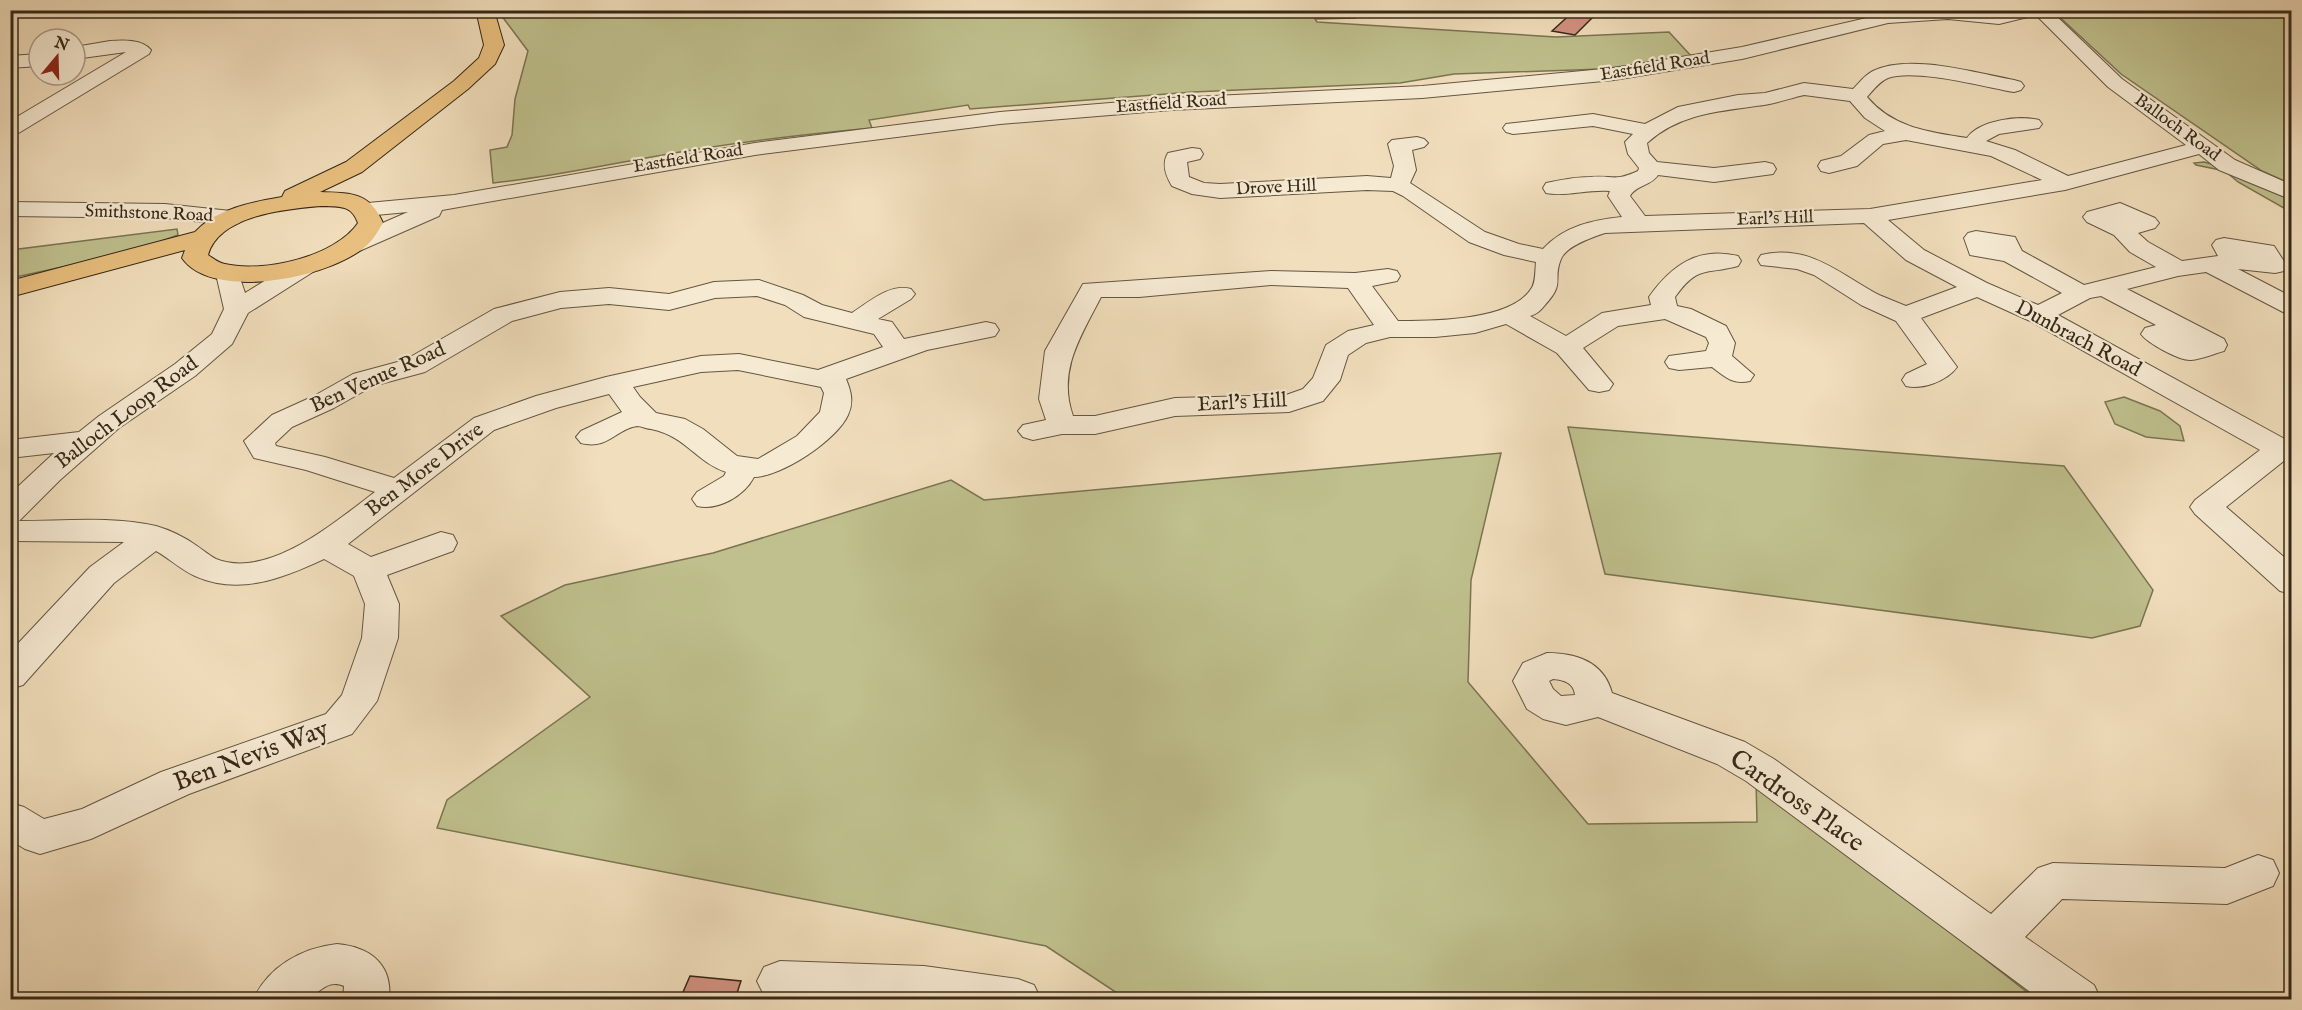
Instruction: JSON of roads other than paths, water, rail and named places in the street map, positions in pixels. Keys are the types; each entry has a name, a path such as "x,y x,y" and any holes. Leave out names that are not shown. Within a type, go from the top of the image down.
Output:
{"main road":[{"path":"10,289 90,270 201,238 231,218 303,192 354,166 461,85 488,60 494,45 485,10"},
{"path":"90,270 201,266 228,274 259,274 307,265 348,247 362,237 371,223 371,217 341,189 341,184 354,166"},
{"path":"255,210 295,201 321,199 358,205"},
{"path":"201,238 195,248 195,258 201,266"}],"street":[{"path":"2005,18 2022,16 2033,10"},
{"path":"2040,10 2075,44"},
{"name":"Eastfield Road","path":"358,205 454,202 709,156 912,128 1112,108 1422,92 1614,74 1742,53 1863,25 1895,14 1940,12 2005,18"},
{"path":"2005,18 2055,34 2075,44"},
{"name":"Balloch Road","path":"2075,44 2095,64 2227,165 2292,193"},
{"path":"87,51 116,47 137,47 142,50 87,83"},
{"path":"10,62 27,61"},
{"path":"1755,173 1714,175 1650,168 1639,154 1636,142 1648,131 1685,111 1738,100 1765,99 1804,89 1857,96 1880,75 1896,71 1942,74 2013,87"},
{"path":"10,130 81,87"},
{"path":"1857,96 1861,104 1874,114 1908,134"},
{"path":"1513,128 1547,129 1593,120 1648,131"},
{"path":"1973,144 1976,136 1988,129 2023,129"},
{"path":"1836,160 1876,139 1908,134 1973,144 1999,151 2065,183"},
{"path":"1397,185 1403,178 1407,167 1398,144"},
{"name":"Earl's Hill","path":"1033,431 1062,425 1095,425 1175,407 1289,403 1313,395 1326,380 1336,351 1357,337 1390,329 1435,329 1475,325 1527,309 1545,290 1549,257 1557,248 1577,234 1602,226 1870,216 2065,183 2203,147"},
{"name":"Drove Hill","path":"1175,156 1176,172 1180,181 1200,189 1220,191 1367,183 1397,185 1411,191 1478,237 1513,250 1549,257"},
{"path":"1554,188 1587,178 1624,186 1647,175 1650,168"},
{"path":"1624,186 1619,196 1638,223"},
{"name":"Eastfield Road","path":"348,247 454,202"},
{"name":"Smithstone Road","path":"10,208 67,212 165,211 231,218"},
{"name":"Dunbrach Road","path":"1870,216 1915,255 1978,288 2039,315 2286,451"},
{"path":"2122,230 2139,248 2178,269"},
{"path":"2011,255 2178,327"},
{"path":"1665,311 1662,297 1677,277 1693,264 1729,261"},
{"path":"1770,261 1800,262 1823,270 1870,300 1905,315 1943,367 1916,380"},
{"path":"2039,315 2093,290 2178,269 2222,263 2291,306"},
{"path":"228,274 237,309 307,265"},
{"path":"1062,425 1053,399 1059,351 1080,287 1150,289 1270,278 1355,281 1388,276"},
{"path":"1355,281 1390,329"},
{"name":"Ben Venue Road","path":"398,489 314,463 265,452 259,441 282,421 324,402 363,380 415,366 503,315 560,300 609,296 669,302 714,290 759,288 794,300 813,311 883,328 910,347"},
{"path":"1905,315 1978,288"},
{"path":"854,322 902,294"},
{"path":"648,300 680,323"},
{"name":"Balloch Loop Road","path":"10,513 50,472 109,422 186,370 223,339 237,309"},
{"path":"1567,347 1611,319 1665,311 1682,315 1717,332 1722,343 1718,358"},
{"path":"1509,315 1567,347 1599,384"},
{"name":"Ben More Drive","path":"10,531 119,531 154,536 182,551 206,568 236,574 272,570 325,544 484,424 546,402 654,373 701,364 739,362 820,379 910,347 986,330"},
{"path":"1679,362 1718,358 1740,375"},
{"path":"616,383 628,403 647,420 675,425 693,435 726,462 744,468 764,468 807,442 834,414 838,393 830,375"},
{"path":"591,436 640,414"},
{"path":"10,449 88,440"},
{"path":"2286,451 2206,507 2292,583"},
{"path":"708,499 736,482 744,468"},
{"path":"10,676 102,575 154,536"},
{"path":"325,544 368,570 441,543"},
{"name":"Ben Nevis Way","path":"10,819 40,837 51,835 91,823 175,783 339,724 358,700 380,638 382,604 368,570"},
{"name":"Cardross Place","path":"1594,700 1731,753 1760,770 1924,891 2078,999"},
{"path":"1993,940 2053,881 2227,886 2258,873"},
{"path":"276,999 302,975 334,964 360,969 367,978 369,990 366,999"},
{"path":"797,987 924,987 1018,999"}]}
